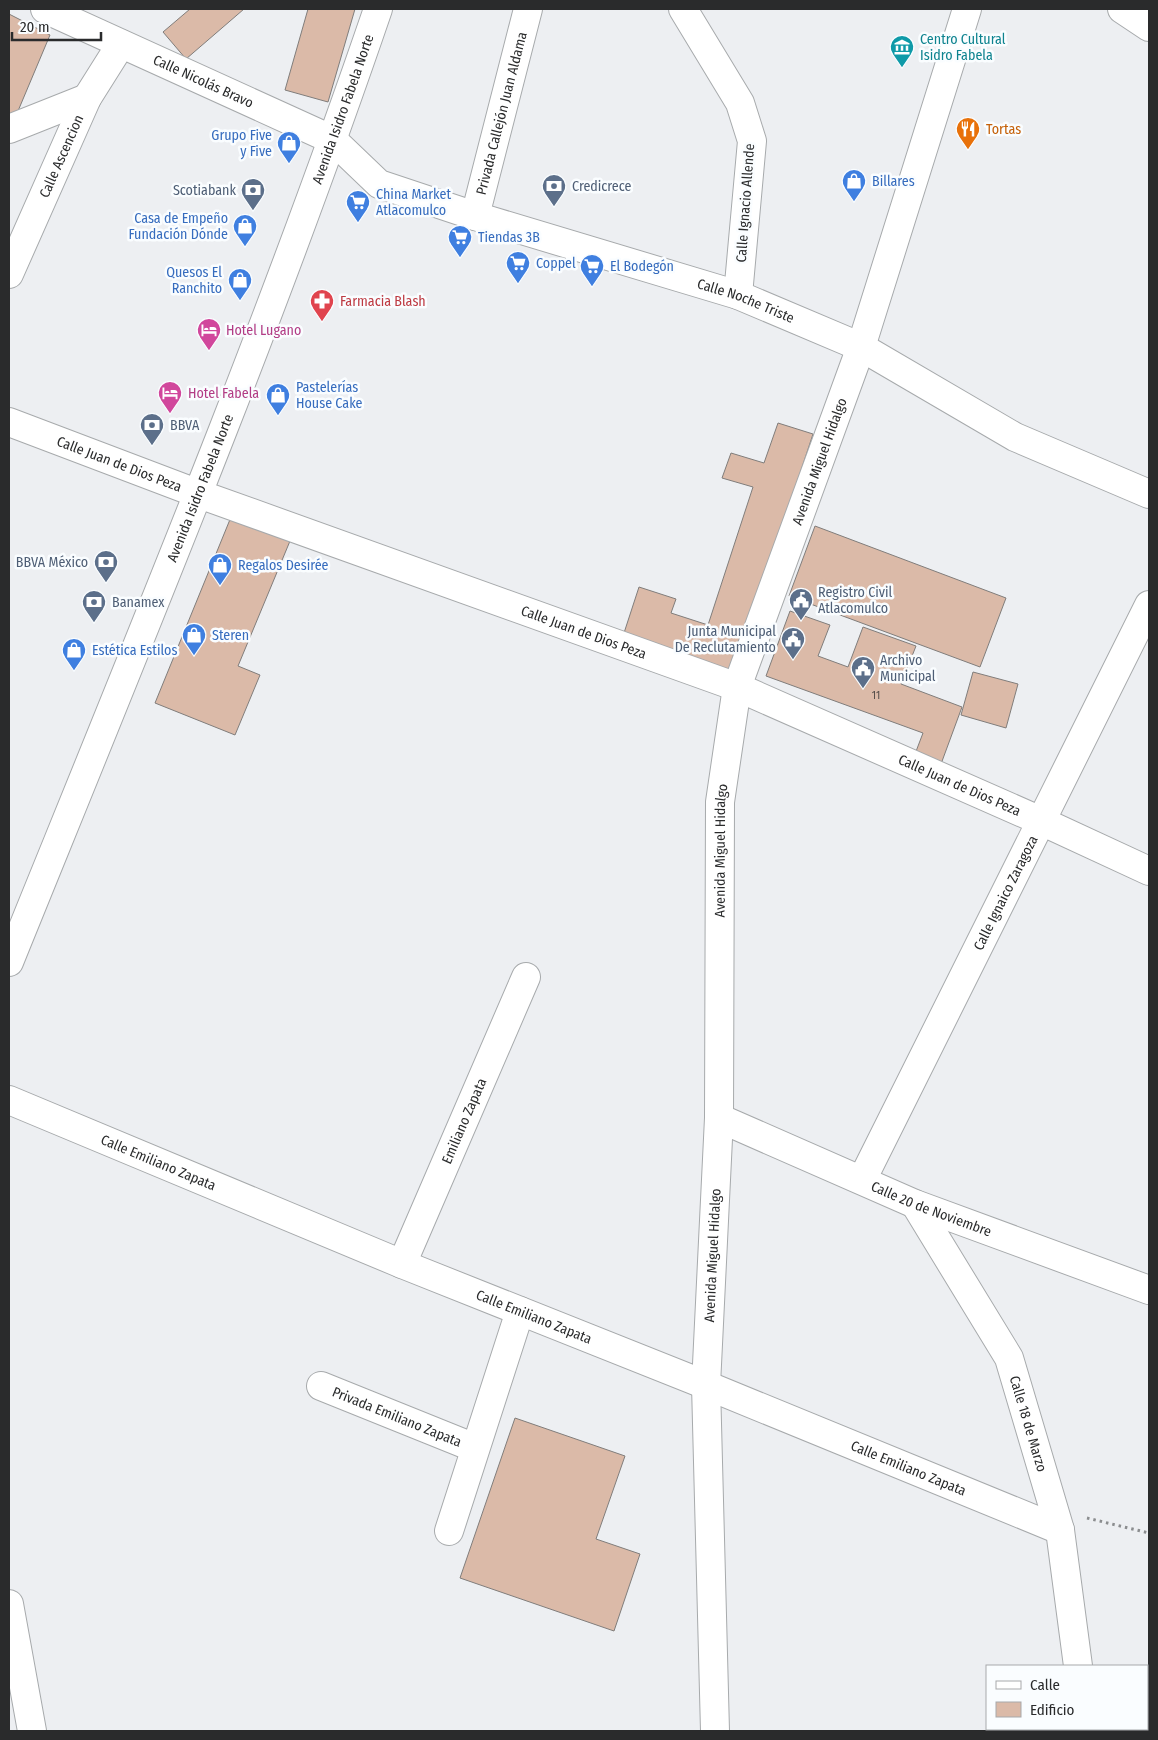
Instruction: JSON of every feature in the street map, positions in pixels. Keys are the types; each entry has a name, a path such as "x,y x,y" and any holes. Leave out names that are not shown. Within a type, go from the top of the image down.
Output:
{"street":[{"name":"Calle Nicolás Bravo","path":"46,9 333,140"},
{"name":"Avenida Isidro Fabela Norte","path":"9,962 199,494 333,140 378,9"},
{"name":"Privada Callejón Juan Aldama","path":"475,216 528,9"},
{"name":"Calle Ignacio Allende","path":"683,9 740,103 752,141 738,295"},
{"name":"Avenida Miguel Hidalgo","path":"715,1731 706,1385 719,1118 720,802 737,687 861,347 967,9"},
{"path":"1122,9 1149,26"},
{"name":"Calle Ascencion","path":"9,274 87,98 121,44"},
{"path":"9,129 87,98"},
{"name":"Calle Noche Triste","path":"333,140 379,184 475,216 738,295 861,347 1014,437 1149,494"},
{"name":"Calle Juan de Dios Peza","path":"9,422 199,494 737,687 1041,821 1149,871"},
{"name":"Calle Ignaico Zaragoza","path":"862,1180 1149,605"},
{"name":"Emiliano Zapata","path":"402,1264 526,977"},
{"name":"Calle Emiliano Zapata","path":"9,1100 402,1264 706,1385 1057,1521"},
{"name":"Calle 20 de Noviembre","path":"719,1118 915,1204 1149,1290"},
{"name":"Calle 18 de Marzo","path":"915,1204 1009,1358 1057,1521 1078,1665"},
{"name":"Privada Emiliano Zapata","path":"449,1530 520,1311"},
{"name":"Privada Emiliano Zapata","path":"321,1386 475,1448"},
{"path":"9,1604 32,1731"}],"path":[{"path":"1057,1521 1149,1533"}],"building":[{"path":"190,9 244,9 186,59 163,32"},
{"path":"308,9 355,9 328,102 285,90"},
{"path":"9,14 50,35 18,111 9,114"},
{"path":"778,423 813,434 735,672 623,636 639,587 676,599 671,613 708,625 753,487 722,478 731,453 764,463"},
{"path":"231,517 290,541 238,666 260,675 235,735 155,703"},
{"path":"815,526 1006,598 980,667 789,596"},
{"path":"790,611 830,625 818,656 848,667 863,627 916,646 901,684 962,707 941,764 915,754 923,733 766,676"},
{"path":"973,672 1018,684 1006,728 961,715"},
{"path":"515,1418 625,1456 596,1539 640,1554 614,1631 460,1578"}],"place":[{"name":"Centro Cultural Isidro Fabela","path":"902,68"},
{"name":"Tortas","path":"968,150"},
{"name":"Grupo Five y Five","path":"289,164"},
{"name":"Billares","path":"854,202"},
{"name":"Credicrece","path":"554,207"},
{"name":"Scotiabank","path":"253,211"},
{"name":"China Market Atlacomulco","path":"358,223"},
{"name":"Casa de Empeño Fundación Dónde","path":"245,247"},
{"name":"Tiendas 3B","path":"460,258"},
{"name":"Coppel","path":"518,284"},
{"name":"El Bodegón","path":"592,287"},
{"name":"Quesos El Ranchito","path":"240,301"},
{"name":"Farmacia Blash","path":"322,322"},
{"name":"Hotel Lugano","path":"209,351"},
{"name":"Hotel Fabela","path":"170,414"},
{"name":"Pastelerías House Cake","path":"278,416"},
{"name":"BBVA","path":"152,446"},
{"name":"BBVA México","path":"106,583"},
{"name":"Regalos Desirée","path":"220,586"},
{"name":"Registro Civil Atlacomulco","path":"801,621"},
{"name":"Banamex","path":"94,623"},
{"name":"Steren","path":"194,656"},
{"name":"Junta Municipal De Reclutamiento","path":"793,660"},
{"name":"Estética Estilos","path":"74,671"},
{"name":"Archivo Municipal","path":"863,689"}]}
